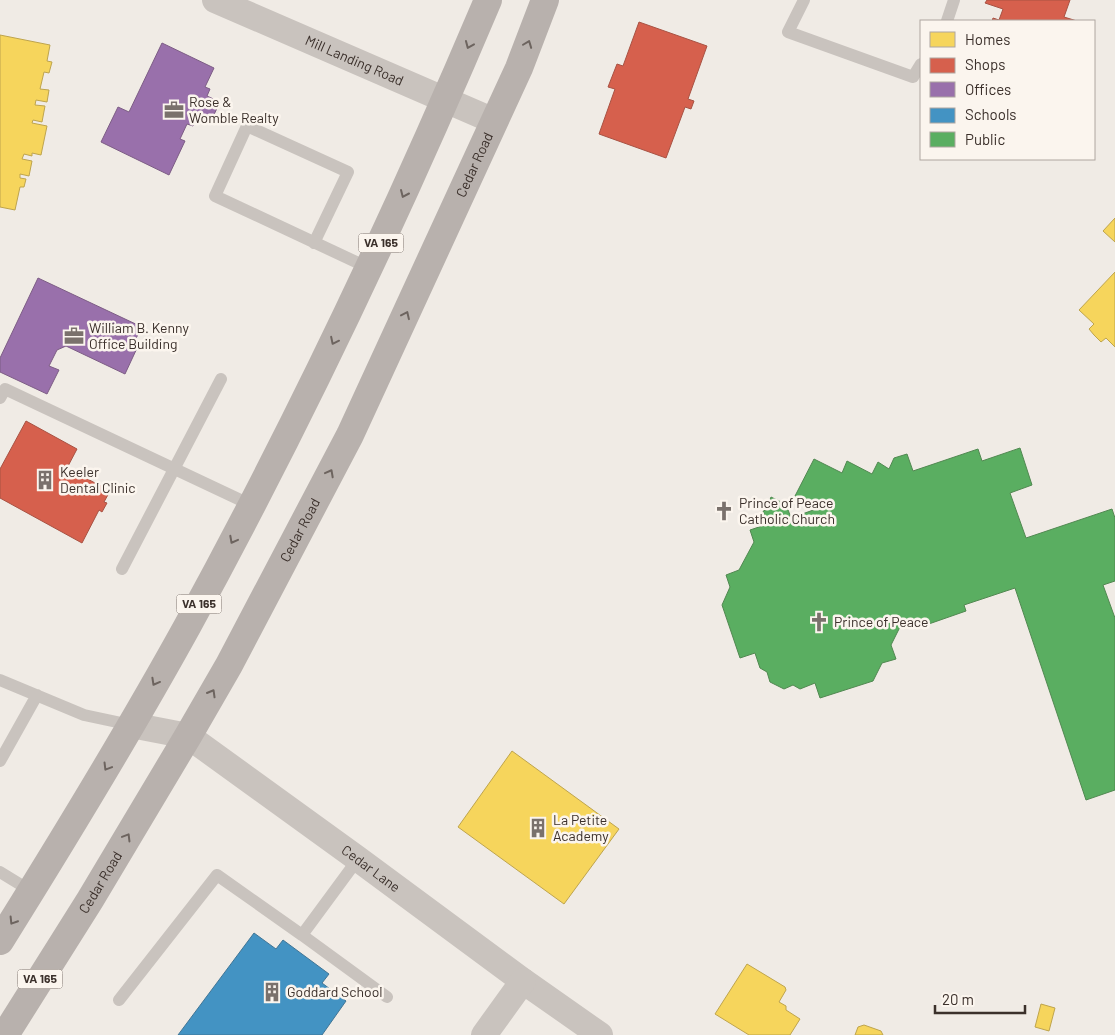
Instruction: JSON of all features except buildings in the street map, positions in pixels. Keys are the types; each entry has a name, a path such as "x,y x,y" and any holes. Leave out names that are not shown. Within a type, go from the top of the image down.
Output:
{"main road":[{"name":"VA 165","path":"0,941 72,826 131,725 188,624 251,505 300,410 369,268 488,0"},
{"name":"Cedar Road","path":"5,1035 90,900 188,736 229,664 350,435 519,68 545,0"}],"street":[{"name":"Mill Landing Road","path":"215,0 494,121"},
{"name":"Cedar Lane","path":"131,725 188,736 358,858 523,981 600,1035"},
{"path":"484,1035 523,981"}],"lane":[{"path":"804,0 788,32 913,77 920,66"},
{"path":"947,20 954,0"},
{"path":"314,243 348,172 247,126 215,196 314,243 369,268"},
{"path":"122,569 221,379"},
{"path":"0,398 5,389 251,505"},
{"path":"0,680 84,715 131,725"},
{"path":"0,761 37,696"},
{"path":"302,935 358,858"},
{"path":"0,872 31,891"},
{"path":"119,1000 217,875 387,997"}],"place":[{"name":"Rose & Womble Realty","path":"174,110"},
{"name":"William B. Kenny Office Building","path":"74,336"},
{"name":"Keeler Dental Clinic","path":"45,480"},
{"name":"Prince of Peace Catholic Church","path":"724,511"},
{"name":"Prince of Peace","path":"819,622"},
{"name":"La Petite Academy","path":"538,828"},
{"name":"Goddard School","path":"272,992"}]}
